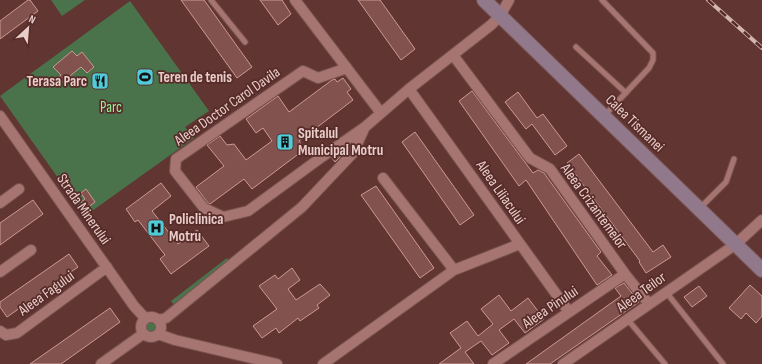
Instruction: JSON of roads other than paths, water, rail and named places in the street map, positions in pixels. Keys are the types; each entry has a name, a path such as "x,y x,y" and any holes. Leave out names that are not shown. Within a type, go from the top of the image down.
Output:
{"main road":[{"name":"Calea Tismanei","path":"484,0 762,270"}],"street":[{"path":"295,0 381,113"},
{"name":"Aleea Doctor Carol Davila","path":"347,68 318,78 303,71 176,160 175,171 204,208 223,216 248,211 319,159 365,128 409,89 491,26 500,16 509,0"},
{"name":"Aleea Crizantemelor","path":"453,55 530,158 550,169 624,274 649,304"},
{"name":"Aleea Liliacului","path":"409,89 569,312"},
{"name":"Strada Minerului","path":"0,116 134,306 145,318"},
{"name":"Aleea Doctor Carol Davila","path":"158,320 166,318 302,207 353,153 365,128"},
{"path":"383,178 454,270"},
{"path":"0,203 19,189"},
{"name":"Aleea Teilor","path":"564,364 736,244 762,220"},
{"path":"324,364 454,270 520,244"},
{"path":"0,272 31,250"},
{"name":"Aleea Fagului","path":"0,332 6,335 17,333 107,267"},
{"name":"Aleea Pinului","path":"493,364 624,274"},
{"path":"153,317 158,320 161,327 158,334 153,337 149,337 143,334 140,326 145,318 153,317"},
{"path":"102,364 143,334"},
{"path":"158,334 175,340 277,364"}],"lane":[{"path":"211,0 246,42"},
{"path":"602,0 653,53 653,60 649,68 604,116"},
{"path":"576,47 626,93"},
{"path":"699,209 726,182 734,159"},
{"path":"666,292 723,364"},
{"path":"628,320 665,364"}],"railway":[{"path":"708,0 762,48"}],"place":[{"name":"Teren de tenis","path":"145,77"},
{"name":"Terasa Parc","path":"100,81"},
{"name":"Spitalul Municipal Motru","path":"285,142"},
{"name":"Policlinica Motru","path":"156,228"}],"park label":[{"name":"Parc","path":"111,107"}]}
